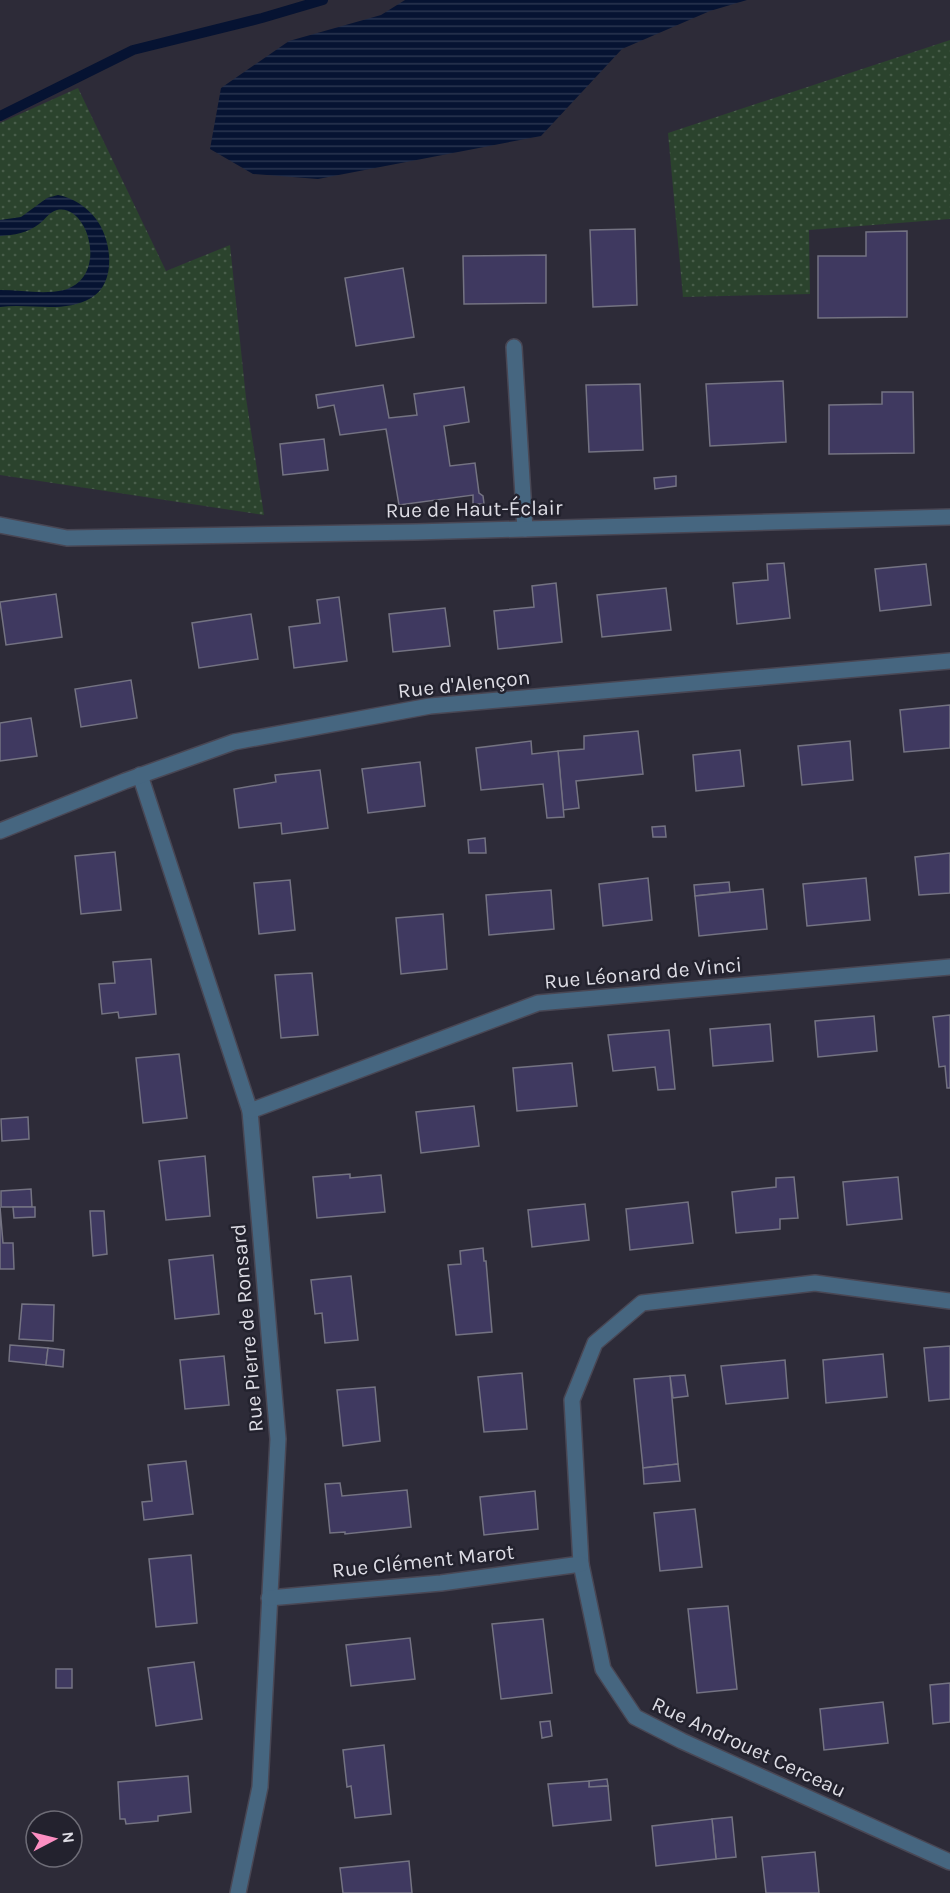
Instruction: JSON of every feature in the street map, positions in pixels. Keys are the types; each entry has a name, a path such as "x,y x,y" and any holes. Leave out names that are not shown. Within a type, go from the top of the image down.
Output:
{"street":[{"path":"514,347 525,528"},
{"name":"Rue de Haut-Éclair","path":"0,525 67,538 950,517"},
{"name":"Rue d'Alençon","path":"0,831 140,775 234,742 430,706 950,661"},
{"name":"Rue Pierre de Ronsard","path":"140,775 250,1111 278,1439 260,1787 238,1893"},
{"name":"Rue Léonard de Vinci","path":"250,1111 538,1004 950,967"},
{"name":"Rue Androuet Cerceau","path":"950,1301 815,1283 642,1303 595,1343 572,1400 581,1564 603,1670 635,1717 682,1741 950,1862"},
{"name":"Rue Clément Marot","path":"269,1598 441,1583 581,1564"}],"green space":[{"path":"950,40 950,219 809,230 810,294 683,297 668,133"},
{"path":"78,88 166,271 230,245 246,398 264,515 0,475 0,123"}],"water":[{"path":"405,0 747,0 710,11 622,49 541,136 318,179 253,174 210,149 221,88 289,41 381,15"},
{"path":"58,195 84,206 101,228 106,238 109,261 105,282 91,298 70,306 0,307 0,290 40,292 64,290 78,283 87,271 90,257 85,229 78,218 68,211 54,211 30,230 0,236 0,220 21,217 47,198"}],"building":[{"path":"635,229 637,305 593,307 590,230"},
{"path":"907,231 907,317 818,318 818,256 866,256 866,232"},
{"path":"546,255 546,303 464,304 463,256"},
{"path":"403,268 414,337 356,346 345,278"},
{"path":"783,381 786,442 710,446 706,384"},
{"path":"640,384 643,450 589,452 586,385"},
{"path":"383,385 389,418 417,415 414,394 464,387 469,422 444,426 450,466 475,463 479,493 483,496 484,504 473,504 473,495 399,505 386,429 340,435 334,405 318,408 316,395"},
{"path":"882,392 913,392 914,453 829,454 829,405 882,404"},
{"path":"324,439 328,470 283,475 280,444"},
{"path":"676,476 676,486 655,489 654,478"},
{"path":"784,563 790,618 737,624 733,583 768,580 767,564"},
{"path":"926,564 931,605 880,611 875,569"},
{"path":"556,583 562,642 498,649 494,611 534,607 532,586"},
{"path":"666,588 671,630 602,637 597,595"},
{"path":"56,594 62,637 6,645 0,602"},
{"path":"339,597 347,661 294,668 289,627 320,623 317,600"},
{"path":"445,608 450,646 393,652 389,614"},
{"path":"251,614 258,659 199,668 192,623"},
{"path":"131,680 137,718 81,727 75,689"},
{"path":"950,705 950,748 904,752 900,710"},
{"path":"31,718 37,756 0,761 0,723"},
{"path":"638,731 643,774 576,781 579,808 563,810 558,751 584,749 584,736"},
{"path":"531,741 532,754 558,751 564,817 547,818 543,784 481,790 476,748"},
{"path":"850,741 853,780 802,785 798,746"},
{"path":"740,750 744,786 696,791 693,755"},
{"path":"420,762 425,806 368,813 362,769"},
{"path":"320,770 328,828 282,834 281,823 239,828 234,789 276,782 275,775"},
{"path":"665,826 666,837 653,837 652,827"},
{"path":"485,838 486,853 469,853 468,840"},
{"path":"115,852 121,910 81,914 75,856"},
{"path":"950,853 950,893 919,895 915,857"},
{"path":"648,878 652,920 603,926 599,884"},
{"path":"866,878 870,920 807,926 803,884"},
{"path":"290,880 295,930 259,934 254,883"},
{"path":"729,882 730,892 695,896 694,885"},
{"path":"763,889 767,929 699,936 695,896"},
{"path":"551,890 554,929 489,935 486,895"},
{"path":"443,914 447,969 401,974 396,918"},
{"path":"151,959 156,1014 119,1018 118,1012 102,1014 99,984 115,983 113,962"},
{"path":"312,973 318,1035 281,1038 275,975"},
{"path":"950,1015 950,1088 947,1088 945,1066 939,1067 933,1017"},
{"path":"874,1016 877,1051 818,1057 815,1021"},
{"path":"770,1024 773,1061 713,1066 710,1029"},
{"path":"669,1030 675,1089 658,1090 655,1067 613,1071 608,1035"},
{"path":"179,1054 187,1118 143,1123 136,1058"},
{"path":"572,1063 577,1106 517,1111 513,1068"},
{"path":"474,1106 479,1146 421,1153 416,1112"},
{"path":"28,1117 29,1139 2,1141 1,1119"},
{"path":"205,1156 210,1216 166,1220 159,1161"},
{"path":"350,1174 350,1178 381,1175 385,1212 317,1218 313,1177"},
{"path":"794,1177 798,1218 780,1219 780,1229 736,1233 732,1192 776,1187 776,1178"},
{"path":"898,1177 902,1219 847,1225 843,1182"},
{"path":"31,1189 32,1207 1,1207 1,1191"},
{"path":"688,1202 693,1243 630,1250 626,1209"},
{"path":"585,1204 589,1240 532,1247 528,1210"},
{"path":"0,1207 3,1243 13,1243 14,1269 0,1269"},
{"path":"13,1207 35,1207 35,1217 14,1218"},
{"path":"90,1211 104,1211 107,1254 93,1256"},
{"path":"483,1248 492,1332 456,1335 448,1265 461,1264 460,1251"},
{"path":"213,1255 219,1314 175,1319 169,1260"},
{"path":"351,1276 358,1340 325,1343 322,1313 315,1314 311,1280"},
{"path":"22,1304 54,1305 53,1341 19,1339"},
{"path":"10,1345 48,1348 46,1365 9,1361"},
{"path":"950,1346 950,1399 929,1401 924,1348"},
{"path":"48,1348 64,1350 63,1367 46,1365"},
{"path":"883,1354 887,1397 826,1403 823,1360"},
{"path":"224,1356 229,1405 185,1409 180,1360"},
{"path":"785,1360 788,1398 726,1404 721,1366"},
{"path":"522,1373 527,1429 484,1432 478,1377"},
{"path":"685,1375 688,1396 673,1398 670,1376"},
{"path":"670,1376 678,1464 643,1468 634,1379"},
{"path":"375,1387 380,1441 343,1446 337,1390"},
{"path":"186,1461 193,1514 144,1520 142,1502 152,1501 148,1465"},
{"path":"678,1464 680,1481 644,1484 643,1468"},
{"path":"340,1483 342,1496 407,1490 411,1527 345,1534 345,1532 330,1533 325,1484"},
{"path":"535,1491 538,1529 484,1535 480,1497"},
{"path":"695,1509 702,1567 660,1571 654,1513"},
{"path":"191,1555 197,1623 156,1627 149,1559"},
{"path":"728,1606 737,1689 697,1693 688,1609"},
{"path":"543,1619 552,1693 501,1699 492,1624"},
{"path":"410,1638 415,1679 351,1686 346,1645"},
{"path":"194,1662 202,1719 156,1726 148,1668"},
{"path":"56,1669 72,1669 72,1688 56,1688"},
{"path":"950,1683 950,1722 933,1724 930,1685"},
{"path":"883,1702 888,1743 824,1750 820,1709"},
{"path":"550,1721 552,1736 542,1738 540,1722"},
{"path":"384,1745 391,1814 355,1818 351,1786 347,1787 343,1750"},
{"path":"188,1776 191,1812 158,1816 158,1821 126,1824 125,1819 120,1819 118,1782"},
{"path":"607,1779 608,1786 589,1787 589,1781"},
{"path":"589,1781 589,1787 608,1786 611,1820 553,1826 548,1784"},
{"path":"732,1817 736,1857 716,1859 712,1819"},
{"path":"712,1819 716,1859 656,1866 652,1826"},
{"path":"815,1852 819,1893 766,1893 762,1857"},
{"path":"409,1861 412,1893 343,1893 340,1868"}],"waterway":[{"path":"0,116 133,50 262,18 323,0"}]}
